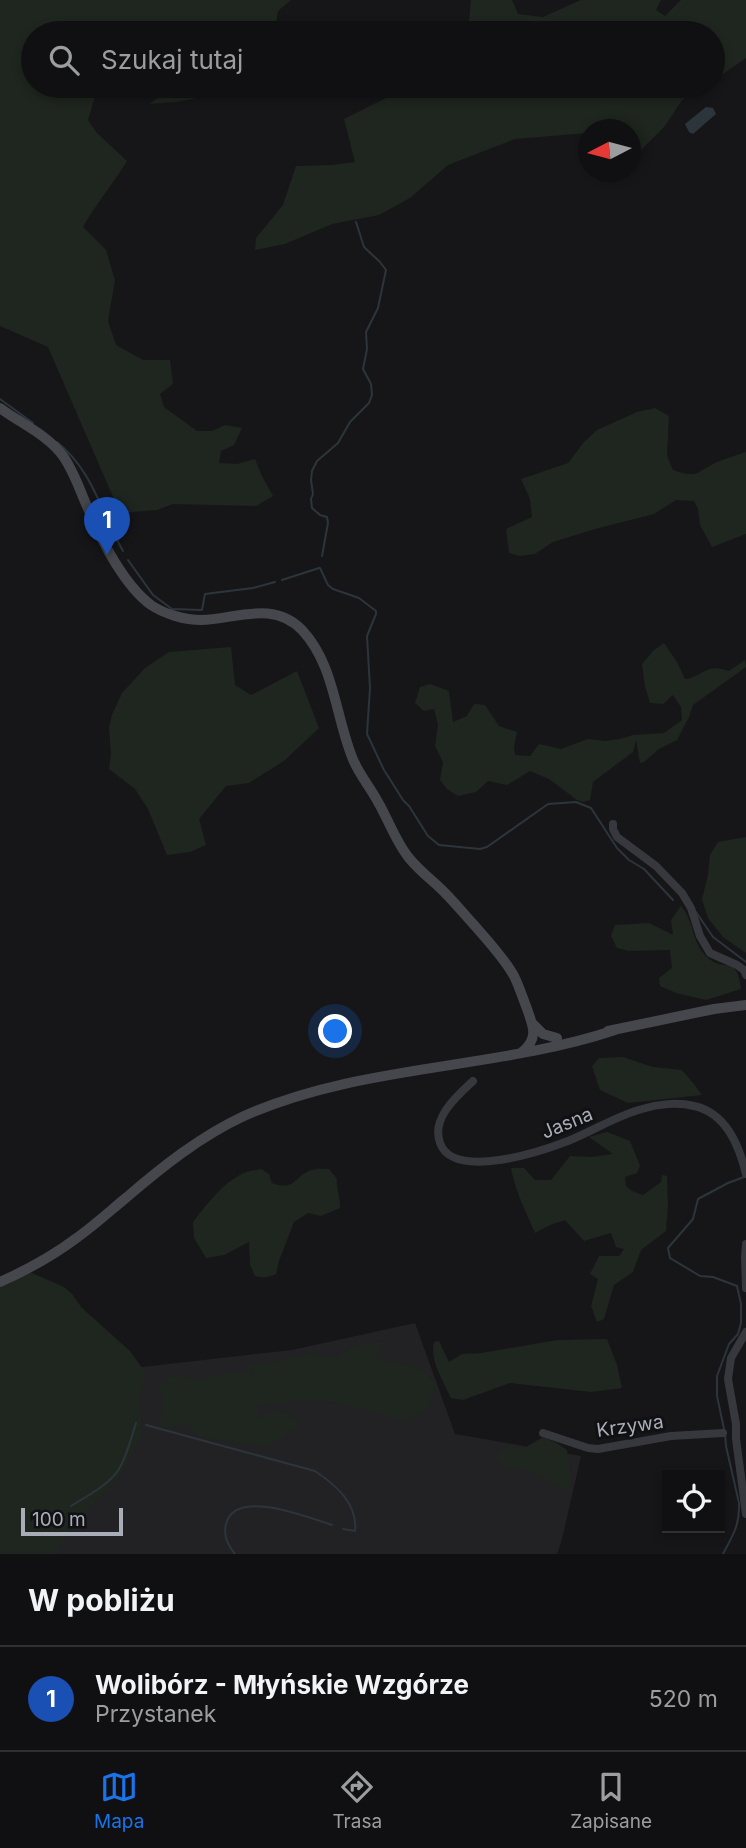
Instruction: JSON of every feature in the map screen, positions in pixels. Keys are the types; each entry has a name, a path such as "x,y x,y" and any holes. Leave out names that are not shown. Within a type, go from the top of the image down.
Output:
{"main road":[{"path":"0,408 60,452 115,561 140,595 152,605 179,617 199,620 253,612 267,613 289,620 314,645 321,658 352,758 402,849 447,895 515,977 532,1024 533,1037 524,1044"},
{"path":"523,1000 524,1044"},
{"path":"0,1282 50,1256 79,1236 169,1163 222,1127 265,1107 311,1093 422,1070 524,1044 746,1005"},
{"path":"532,1024 543,1034 556,1038"},
{"path":"524,1044 543,1048 615,1030"}],"street":[{"path":"613,824 617,836 656,866 682,893 710,953 737,965 746,975"},
{"name":"Jasna","path":"473,1080 447,1108 439,1127 438,1137 442,1147 447,1154 458,1160 495,1161 533,1153 639,1110 652,1106 685,1104 709,1111 720,1119 739,1149 746,1173"},
{"path":"746,1244 746,1288"},
{"path":"746,1332 731,1358 728,1379 746,1514"},
{"name":"Krzywa","path":"543,1433 598,1449 671,1436 723,1433"}],"shaded area":[{"path":"0,0 291,0 278,11 276,21 21,21 21,98 94,98 88,120 97,133 127,161 83,227 106,250 115,280 108,321 116,345 143,360 170,360 173,384 160,394 164,407 197,431 212,431 225,425 242,428 234,445 221,451 219,463 237,464 255,459 273,496 256,506 173,504 157,510 120,513 48,347 0,326"},
{"path":"471,0 512,0 518,14 543,17 581,0 661,0 656,10 665,16 681,0 746,0 746,58 725,73 725,21 469,21"},
{"path":"158,98 195,98 177,102 149,104"},
{"path":"386,98 685,98 665,126 641,150 641,119 578,119 578,134 515,139 448,165 410,198 379,215 332,224 285,244 255,250 256,238 283,205 296,166 355,162 344,119"},
{"path":"706,107 713,108 716,114 693,134 689,132 685,124"},
{"path":"655,408 669,416 667,456 673,470 693,474 746,452 746,534 712,547 700,525 694,501 676,500 654,514 553,542 535,554 520,556 509,553 506,529 532,517 530,499 521,479 568,463 597,430 637,412"},
{"path":"664,643 685,679 709,669 729,671 745,660 746,667 693,705 677,740 659,749 644,762 640,763 636,740 633,752 593,782 590,800 577,800 549,779 530,771 507,785 488,781 476,792 458,796 440,780 443,762 435,746 438,725 434,709 424,711 415,703 420,687 430,684 449,691 453,722 467,716 474,704 485,705 499,726 517,732 515,755 530,756 539,744 561,749 588,739 605,741 633,735 664,733 682,720 681,707 673,695 663,704 650,703 642,664"},
{"path":"231,647 235,685 251,695 297,671 319,728 284,761 249,783 226,786 199,819 206,845 190,852 167,855 148,809 135,789 109,769 109,727 112,715 122,693 145,668 169,652"},
{"path":"746,837 746,953 723,937 708,918 702,899 710,855 718,842"},
{"path":"681,906 703,953 715,963 734,968 741,989 706,1000 676,993 660,986 659,978 672,968 670,950 629,951 617,948 611,936 615,925 649,923 673,935 671,920"},
{"path":"623,1057 653,1067 682,1070 702,1095 628,1103 600,1090 592,1066 599,1058"},
{"path":"607,1132 630,1141 640,1166 637,1173 625,1177 626,1186 643,1195 661,1182 662,1175 667,1176 668,1205 666,1231 641,1250 633,1272 614,1285 604,1319 597,1322 591,1306 598,1279 590,1274 599,1256 619,1256 624,1249 616,1247 611,1233 584,1241 565,1220 535,1233 511,1168 524,1168 535,1180 551,1180 570,1156 613,1154 589,1137"},
{"path":"261,1169 269,1174 272,1183 286,1185 306,1172 329,1169 337,1179 340,1204 340,1208 321,1216 308,1213 294,1222 276,1274 266,1277 255,1276 250,1265 249,1242 224,1255 206,1258 194,1238 193,1222 229,1182 244,1173"},
{"path":"25,1270 64,1287 82,1308 130,1351 147,1375 139,1394 142,1438 110,1489 78,1518 56,1554 0,1554 0,1282"},
{"path":"0,1320 133,1368 292,1350 415,1323 455,1434 581,1456 557,1554 0,1554"},
{"path":"607,1339 622,1388 591,1392 510,1383 463,1400 451,1398 438,1371 433,1349 434,1342 439,1341 449,1362 462,1354 557,1340"},
{"path":"387,1341 375,1356 419,1369 434,1381 428,1408 405,1422 328,1401 294,1401 258,1406 258,1420 275,1409 303,1422 266,1447 199,1437 186,1423 170,1429 158,1425 163,1407 159,1389 170,1376 198,1381 220,1374 254,1372 243,1365 273,1363 307,1353 337,1359 351,1347"},
{"path":"543,1437 567,1450 571,1474 569,1491 530,1472 504,1466 494,1457 508,1446 521,1450"}],"waterway":[{"path":"322,556 328,523 327,517 312,508 312,471 317,461 338,443 350,422 369,403 372,395 371,384 363,369 367,349 366,332 378,308 386,270 364,247 356,222"},
{"path":"0,399 33,423"},
{"path":"57,442 69,453 88,479 123,551"},
{"path":"128,560 153,595 172,609 202,610 205,594 253,588 275,582"},
{"path":"282,580 319,568"},
{"path":"320,568 328,585 333,589 359,598 376,611 367,636 370,688 367,734 384,770 428,836 439,845 480,849 487,847 548,804 576,802 591,808 617,848 629,860 644,869 673,900"},
{"path":"696,912 713,937 746,962"},
{"path":"724,1429 717,1396 717,1376 729,1344 738,1334 741,1323 737,1286 713,1277 700,1276 670,1258 668,1248 693,1219 698,1199 744,1177"},
{"path":"71,1506 115,1475 136,1423"},
{"path":"146,1425 315,1471 338,1489 353,1512 355,1531 343,1529"},
{"path":"723,1554 735,1530 739,1511 725,1434"},
{"path":"235,1554 227,1540 226,1524 232,1513 243,1508 274,1508 332,1525"}],"place":[{"name":"Wolibórz - Młyńskie Wzgórze","path":"107,555"}]}
